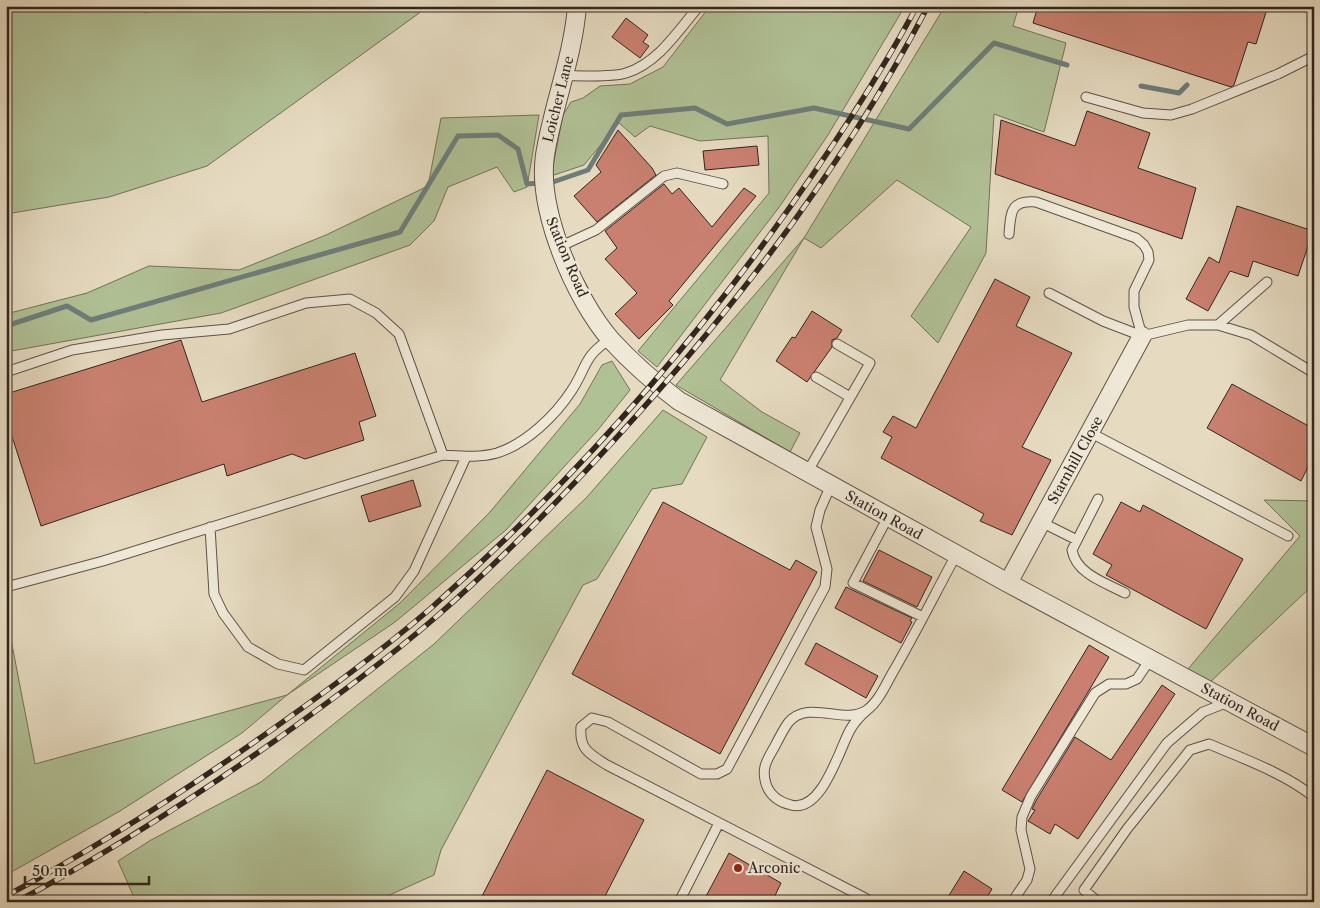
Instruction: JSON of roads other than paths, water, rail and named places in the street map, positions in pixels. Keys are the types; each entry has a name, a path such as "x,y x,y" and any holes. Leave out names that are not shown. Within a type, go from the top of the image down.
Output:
{"street":[{"name":"Loicher Lane","path":"544,192 543,173 553,117 576,25 577,6"},
{"name":"Station Road","path":"544,192 547,209 559,247 587,304 610,339 641,370 679,401 808,471 956,555 1314,747"},
{"name":"Starnhill Close","path":"1008,583 1142,336"}],"lane":[{"path":"564,76 624,74 642,66 657,56 699,6"},
{"path":"1086,97 1143,114 1171,114 1192,109 1278,74 1314,56"},
{"path":"559,247 596,230 664,176 677,173 723,184"},
{"path":"1009,234 1011,213 1016,204 1024,201 1036,202 1136,238 1148,252 1149,260 1134,292 1134,307 1142,336"},
{"path":"1218,325 1267,282"},
{"path":"1049,293 1102,321 1142,336 1188,325 1218,325 1251,335 1314,373"},
{"path":"6,372 72,350 162,335 229,329 306,303 350,299 376,312 399,334 443,454"},
{"path":"6,587 103,561 443,454 466,457 497,453 518,443 564,402 593,350 610,339"},
{"path":"808,471 870,363 837,344"},
{"path":"816,377 850,396"},
{"path":"1091,433 1288,536"},
{"path":"210,527 214,594 223,613 248,647 278,664 304,670 395,597 414,571 466,457"},
{"path":"830,485 820,510 816,527 827,570 825,587 727,768 717,774 701,774 608,722 592,718 581,728 580,739 586,752 607,765 865,898 869,902"},
{"path":"1098,499 1072,550 1078,565 1086,572 1125,593"},
{"path":"888,517 854,583 923,617"},
{"path":"1041,522 1077,540"},
{"path":"867,710 853,715 820,712 801,714 789,721 764,765 764,776 769,791 778,801 793,806 809,802 824,787 856,720 867,710 880,695 956,555"},
{"path":"1012,902 1027,880 1030,869 1021,830 1022,817 1031,796 1095,693 1109,684 1126,684 1137,680 1150,658"},
{"path":"1051,902 1167,743 1203,712 1228,701"},
{"path":"1098,902 1084,890 1127,830 1190,750 1209,744 1262,767 1305,790 1314,797"},
{"path":"678,902 719,823"}],"waterway":[{"path":"6,326 67,306 91,320 400,232 458,136 498,135 518,149 527,184 553,182 588,170 621,115 695,108 727,124 814,108 909,129 994,43 1067,65"},
{"path":"1141,86 1179,93 1187,85"}],"railway":[{"path":"6,896 141,818 311,702 430,609 522,523 567,478 652,384 732,286 828,152 866,94 917,6"},
{"path":"16,902 83,865 149,825 276,740 337,696 436,617 534,525 626,427 685,360 785,234 875,100 928,6"}],"place":[{"name":"Arconic","path":"738,868"}]}
